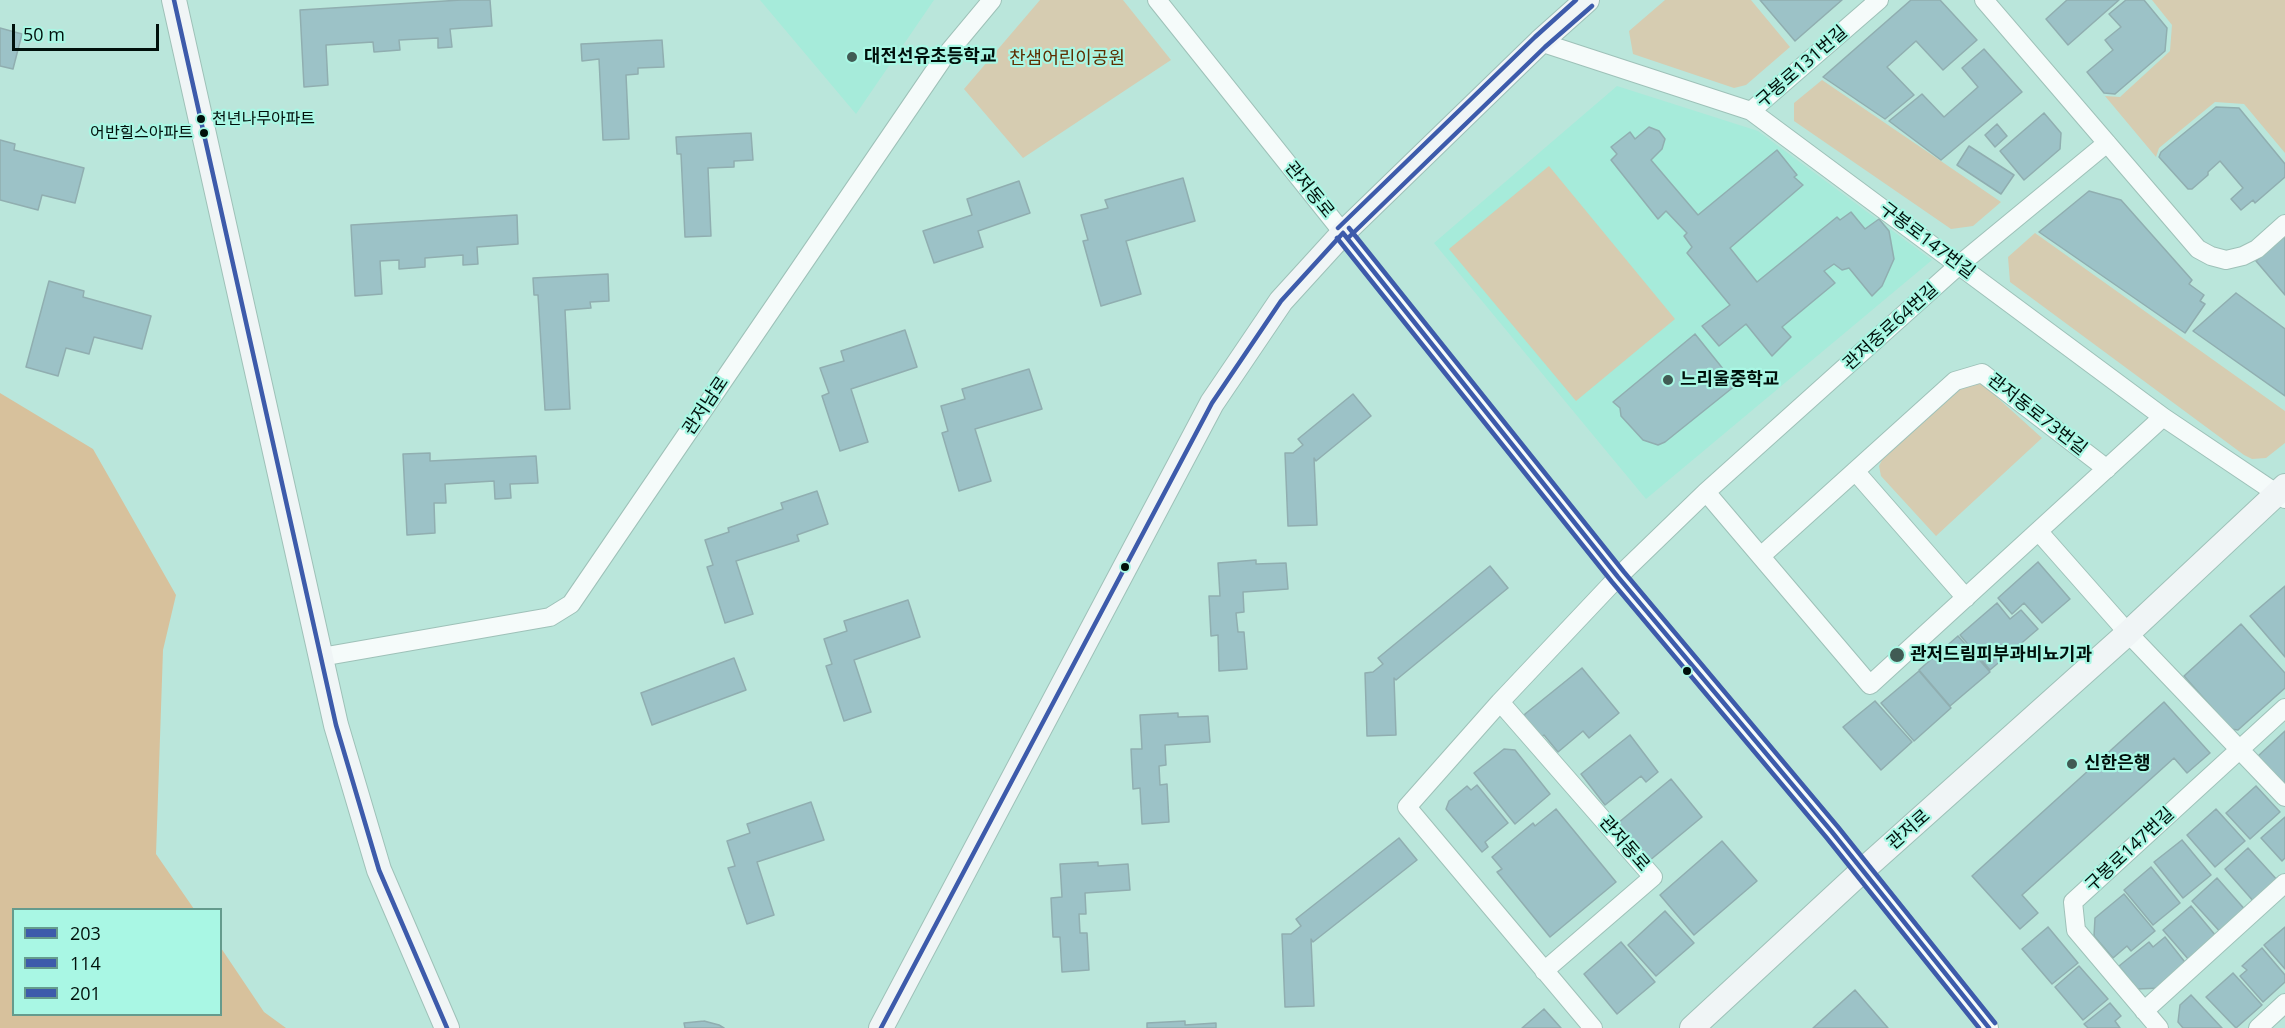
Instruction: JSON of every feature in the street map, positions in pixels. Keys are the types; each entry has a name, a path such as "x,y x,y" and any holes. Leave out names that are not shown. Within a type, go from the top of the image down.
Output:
{"main road":[{"path":"174,0 336,725 379,870 447,1028"},
{"path":"882,1028 1212,403 1281,301 1343,233 1540,42 1587,0"},
{"name":"관저로","path":"1692,1028 1863,870 2282,493"}],"street":[{"name":"관저남로","path":"321,657 550,617 571,604 942,60 992,0"},
{"name":"관저동로","path":"1158,0 1618,577 1863,870 1989,1028"},
{"name":"구봉로131번길","path":"1751,111 1879,0"},
{"path":"1984,0 2198,249 2226,260 2243,256 2257,249 2285,224"},
{"name":"구봉로147번길","path":"1540,42 1751,111 2163,417 2282,493"},
{"name":"관저중로64번길","path":"1618,577 1706,492 1959,265 2107,143"},
{"name":"관저동로73번길","path":"2107,469 1982,373 1955,381 1761,556 1870,685 2039,532 2107,469 2163,417"},
{"path":"1855,471 1966,598"},
{"path":"1706,492 1761,556"},
{"path":"2039,532 2128,633 2285,797"},
{"path":"1593,1028 1407,807 1500,702 1618,577"},
{"name":"관저동로","path":"1500,702 1653,877 1544,971"},
{"name":"구봉로147번길","path":"2159,1028 2076,930 2073,902 2285,708"},
{"path":"2144,1011 2285,883"},
{"path":"2258,1028 2285,1003"}],"shaded area":[{"name":"대전선유초등학교","path":"760,0 934,0 856,114"},
{"name":"느리울중학교","path":"1617,86 1758,131 1932,260 1646,499 1434,243"},
{"path":"0,393 93,449 176,595 163,650 156,854 193,908 12,908 12,1016 222,1016 222,949 264,1012 286,1028 0,1028"}],"green space":[{"name":"찬샘어린이공원","path":"1040,0 1123,0 1171,60 1023,158 964,89"},
{"path":"1665,0 1751,0 1790,47 1746,85 1734,88 1633,54 1629,31"},
{"path":"2152,0 2285,0 2285,153 2244,104 2215,102 2159,148 2156,157 2105,96 2120,97 2170,51 2172,25"},
{"path":"1822,80 2001,202 1973,226 1951,229 1794,121 1794,103"},
{"path":"1549,166 1675,319 1576,401 1449,249"},
{"path":"2035,233 2285,411 2285,443 2266,458 2252,459 2244,455 2010,282 2008,257"},
{"path":"1979,381 2042,438 1936,536 1881,476 1879,466 1882,460 1957,388"}],"building":[{"path":"490,0 492,26 450,29 452,47 438,48 438,38 399,40 400,50 374,52 373,42 326,45 328,85 304,87 300,10"},
{"path":"1760,0 1842,0 1795,41"},
{"path":"1911,0 1940,0 1977,40 1943,70 1916,41 1887,67 1914,95 1885,119 1823,77"},
{"path":"2067,0 2119,0 2068,45 2046,19"},
{"path":"2126,0 2144,0 2167,28 2165,51 2115,94 2104,93 2087,72 2113,50 2105,40 2121,27 2109,14"},
{"path":"0,28 22,34 13,69 0,66"},
{"path":"662,40 664,67 638,68 638,74 626,75 629,139 603,140 599,59 582,61 581,44"},
{"path":"1984,49 2022,92 1941,160 1889,121 1922,94 1944,117 1978,87 1962,68"},
{"path":"2216,107 2239,108 2285,164 2285,177 2255,203 2253,200 2241,210 2231,199 2243,188 2220,161 2192,189 2188,189 2159,157 2161,152"},
{"path":"2044,113 2061,133 2060,149 2024,180 2000,151"},
{"path":"1997,124 2007,136 1995,147 1985,135"},
{"path":"1649,127 1659,131 1665,139 1662,149 1651,160 1698,215 1777,150 1797,175 1794,177 1803,185 1730,248 1757,282 1837,217 1840,220 1851,212 1865,229 1879,219 1889,231 1894,259 1882,286 1872,296 1849,268 1842,270 1834,264 1824,271 1835,283 1782,327 1791,337 1772,356 1746,324 1719,346 1702,326 1730,305 1687,253 1692,247 1684,236 1687,233 1666,211 1658,219 1611,160 1617,154 1611,147 1630,132 1635,139"},
{"path":"751,133 753,160 734,161 734,167 708,168 711,236 685,237 681,154 677,154 676,137"},
{"path":"0,140 15,144 14,150 84,168 75,203 42,195 38,210 0,200"},
{"path":"1969,146 2014,175 2001,194 1957,165"},
{"path":"1183,178 1195,221 1126,241 1141,294 1101,306 1083,241 1088,240 1081,215 1108,208 1105,200"},
{"path":"1019,181 1030,213 978,231 983,247 934,263 923,231 972,215 967,199"},
{"path":"2089,191 2121,200 2192,280 2189,284 2204,295 2200,301 2205,304 2185,333 2039,232"},
{"path":"517,215 518,244 477,247 478,264 463,265 463,255 425,258 425,267 399,269 399,260 380,261 382,294 355,296 351,225"},
{"path":"2285,236 2285,295 2256,261"},
{"path":"608,274 609,301 590,302 591,308 565,310 570,409 545,410 538,295 534,295 533,278"},
{"path":"49,281 84,291 83,297 151,316 142,349 94,337 89,354 66,348 58,376 26,367"},
{"path":"2236,293 2285,329 2285,396 2193,331"},
{"path":"905,330 917,367 851,389 868,442 840,451 822,396 829,393 820,368 844,361 841,351"},
{"path":"1695,334 1736,385 1665,442 1658,445 1643,440 1621,416 1620,408 1613,402"},
{"path":"1029,369 1042,409 975,429 991,481 959,491 942,433 948,431 941,406 965,399 962,389"},
{"path":"1353,394 1371,416 1316,461 1314,458 1317,525 1288,526 1285,453 1293,453 1303,445 1298,439"},
{"path":"430,453 430,461 536,456 538,483 510,484 511,498 495,499 494,481 445,484 446,503 434,503 435,533 407,535 403,454"},
{"path":"817,491 828,524 797,535 799,541 736,561 753,614 725,623 707,567 713,565 705,540 729,532 728,528 783,509 781,503"},
{"path":"1256,560 1256,564 1286,563 1288,589 1243,592 1244,612 1236,613 1238,632 1244,632 1247,669 1219,671 1218,635 1211,636 1209,596 1220,596 1218,563"},
{"path":"2038,562 2070,599 2042,623 2024,603 2012,614 1998,598"},
{"path":"1490,566 1508,588 1396,680 1394,678 1396,735 1367,736 1365,673 1373,672 1383,664 1378,658"},
{"path":"2285,586 2285,657 2250,616"},
{"path":"908,600 920,637 854,660 871,712 844,721 826,666 832,664 824,639 847,631 844,621"},
{"path":"1997,603 2010,619 2021,610 2038,629 1990,670 1960,635"},
{"path":"2241,624 2285,673 2285,688 2238,730 2231,729 2184,676"},
{"path":"1958,636 1990,672 1950,706 1919,670"},
{"path":"734,658 746,690 652,725 641,693"},
{"path":"1582,668 1619,713 1589,738 1583,731 1558,752 1544,735 1539,739 1523,720 1525,714"},
{"path":"1919,671 1951,708 1914,741 1881,703"},
{"path":"1875,701 1912,742 1881,770 1843,727"},
{"path":"2164,702 2210,753 2187,773 2174,758 2022,895 2038,913 2020,929 1972,876"},
{"path":"1178,713 1178,717 1208,716 1210,742 1165,745 1166,765 1159,766 1160,785 1167,784 1169,822 1142,824 1140,788 1133,789 1131,749 1142,749 1140,715"},
{"path":"2285,731 2285,787 2257,757"},
{"path":"1630,735 1658,772 1646,782 1641,776 1605,805 1581,774"},
{"path":"1504,749 1515,750 1550,794 1515,824 1474,773"},
{"path":"1671,779 1702,817 1649,861 1618,823"},
{"path":"1477,785 1508,823 1485,842 1488,847 1482,852 1446,809 1449,801 1467,786 1471,790"},
{"path":"2256,786 2280,812 2250,839 2226,813"},
{"path":"811,802 824,840 757,862 774,915 747,924 728,868 735,866 727,841 750,833 747,824"},
{"path":"1556,809 1616,882 1550,937 1497,872 1502,869 1492,857 1533,823 1535,826"},
{"path":"2216,809 2245,841 2215,867 2187,835"},
{"path":"2285,817 2285,858 2282,861 2261,838"},
{"path":"1399,838 1417,860 1313,942 1311,939 1314,1006 1285,1007 1282,934 1291,934 1301,926 1296,919"},
{"path":"2182,840 2211,875 2183,898 2154,862"},
{"path":"1722,841 1757,881 1694,935 1660,895"},
{"path":"2248,848 2279,882 2255,903 2225,869"},
{"path":"1098,862 1098,866 1128,864 1130,890 1085,893 1086,914 1079,914 1080,933 1087,933 1089,970 1062,972 1060,937 1053,937 1051,898 1062,897 1060,864"},
{"path":"2151,867 2180,903 2153,925 2124,890"},
{"path":"2217,878 2248,913 2223,935 2192,901"},
{"path":"2124,894 2155,931 2131,951 2127,946 2113,958 2094,936 2095,918"},
{"path":"2191,906 2216,936 2189,960 2163,930"},
{"path":"1665,911 1694,943 1656,976 1628,945"},
{"path":"2048,927 2078,963 2052,984 2022,949"},
{"path":"2285,927 2285,969 2264,945"},
{"path":"2165,937 2188,966 2162,988 2137,989 2119,966 2149,942 2153,947"},
{"path":"1621,942 1655,982 1617,1014 1584,974"},
{"path":"2262,948 2285,975 2285,982 2263,1002 2240,976 2247,970 2242,966"},
{"path":"2079,966 2108,999 2083,1020 2055,987"},
{"path":"2233,973 2262,1005 2236,1028 2206,997"},
{"path":"1855,990 1888,1028 1813,1028"},
{"path":"2191,995 2222,1028 2183,1028 2178,1022 2180,1005"},
{"path":"2110,1003 2121,1016 2115,1021 2120,1028 2088,1028 2084,1024"},
{"path":"1544,1009 1561,1028 1522,1028"},
{"path":"704,1021 724,1028 685,1028 684,1023"},
{"path":"1185,1021 1185,1025 1216,1023 1216,1028 1147,1028 1147,1023"}],"transit line":[{"name":"203","path":"174,0 336,725 379,870 447,1028"},
{"name":"201","path":"1338,228 1576,0"},
{"name":"114","path":"1348,238 1545,47 1592,6"},
{"name":"201","path":"1349,228 1624,572 1838,827 1995,1023"},
{"name":"203","path":"1343,233 1618,577 1832,832 1989,1028"},
{"name":"203","path":"881,1028 1212,403 1281,301 1343,233"},
{"name":"114","path":"1337,238 1612,582 1826,837 1979,1028"}],"place":[{"name":"대전선유초등학교","path":"852,57"},
{"name":"천년나무아파트","path":"201,119"},
{"name":"어반힐스아파트","path":"204,133"},
{"name":"느리울중학교","path":"1668,380"},
{"name":"관저드림피부과비뇨기과","path":"1897,655"},
{"name":"신한은행","path":"2072,764"}]}
